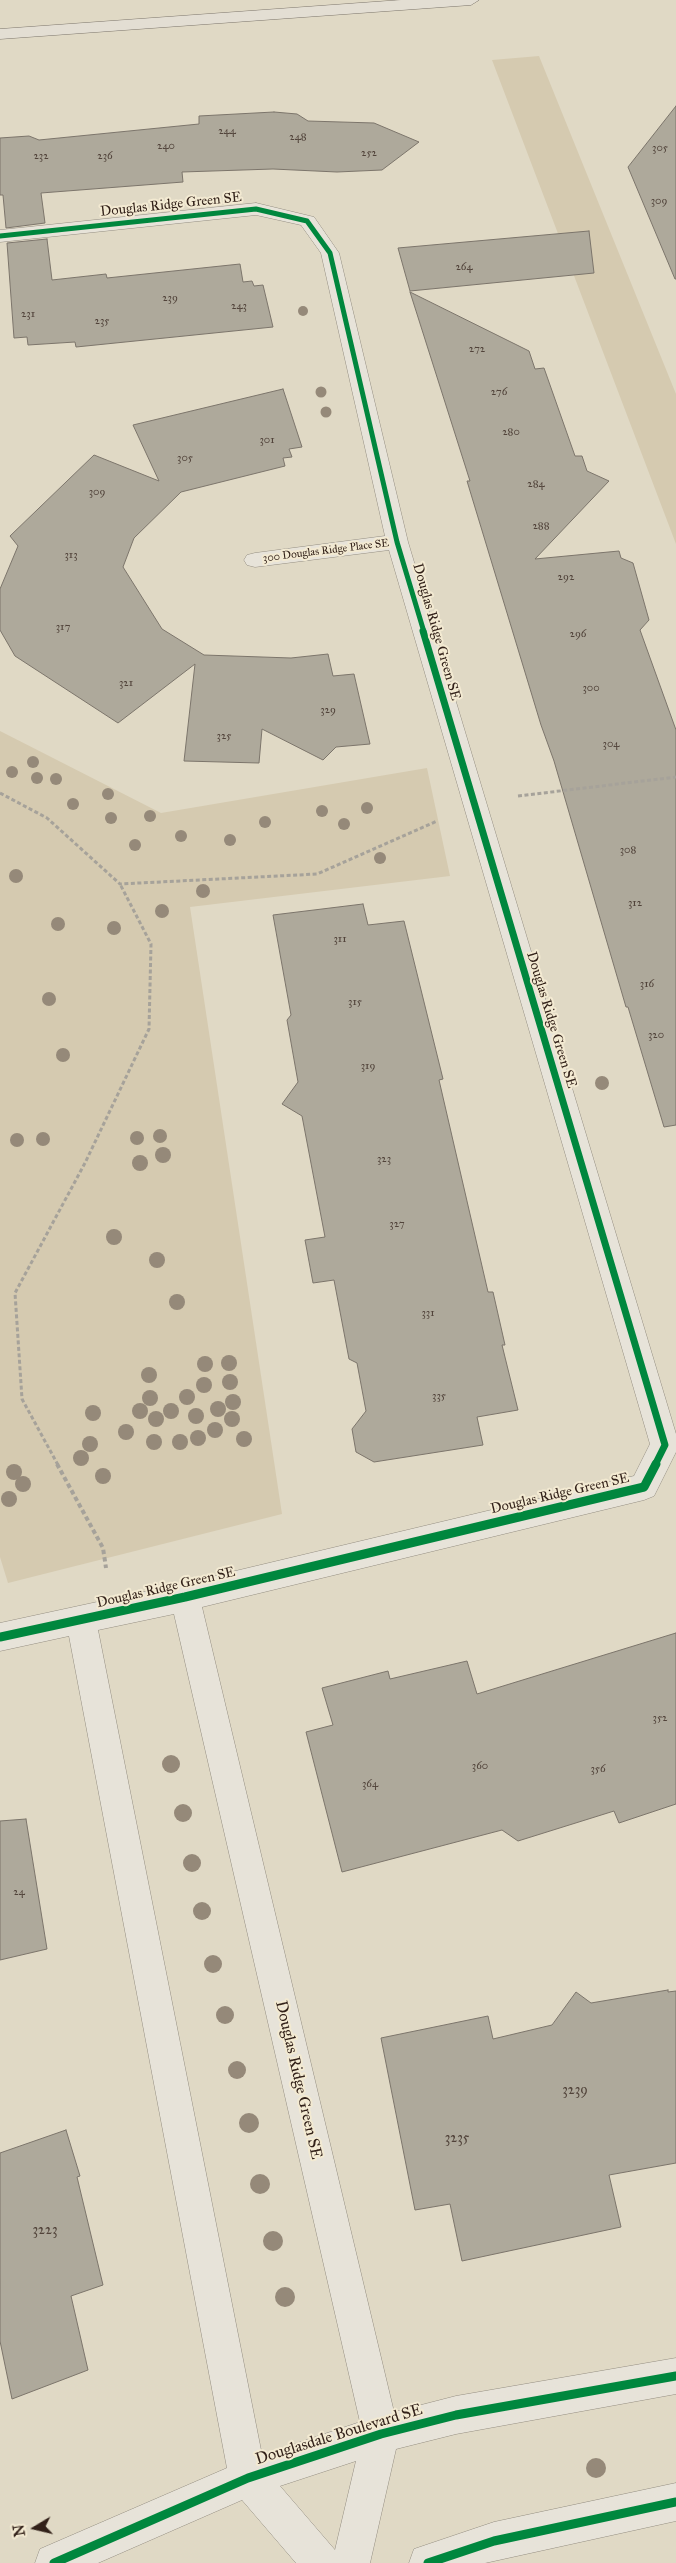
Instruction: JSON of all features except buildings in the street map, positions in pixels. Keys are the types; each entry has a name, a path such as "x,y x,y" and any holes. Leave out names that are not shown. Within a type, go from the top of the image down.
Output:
{"highway":[{"path":"0,34 472,0"}],"street":[{"name":"Douglas Ridge Green SE","path":"0,236 256,209 306,221 330,253 397,542 665,1445 644,1487 185,1597 0,1637"},
{"name":"300 Douglas Ridge Place SE","path":"255,560 397,542"},
{"name":"Douglas Ridge Green SE","path":"185,1597 382,2434 351,2563"},
{"name":"Douglas Ridge Green SE","path":"96,1616 248,2478 321,2563"},
{"name":"Douglasdale Boulevard SE","path":"54,2563 248,2478 382,2434 456,2415 676,2376"},
{"path":"428,2563 494,2541 676,2502"}],"path":[{"path":"120,884 316,874 448,816 473,802 676,777"},
{"path":"0,793 47,818 120,884 151,944 149,1029 85,1163 15,1293 22,1398 103,1548 96,1616"}],"shaded area":[{"path":"539,56 676,394 676,544 492,60"},
{"path":"0,731 161,813 427,768 450,876 190,907 282,1514 8,1583 0,1557"}],"cycle path":[{"path":"0,236 256,209 307,221 330,253 397,542 665,1445 644,1487 185,1597 0,1637"},
{"path":"54,2563 248,2478 381,2434 456,2415 676,2376"},
{"path":"428,2563 494,2541 676,2502"}]}
